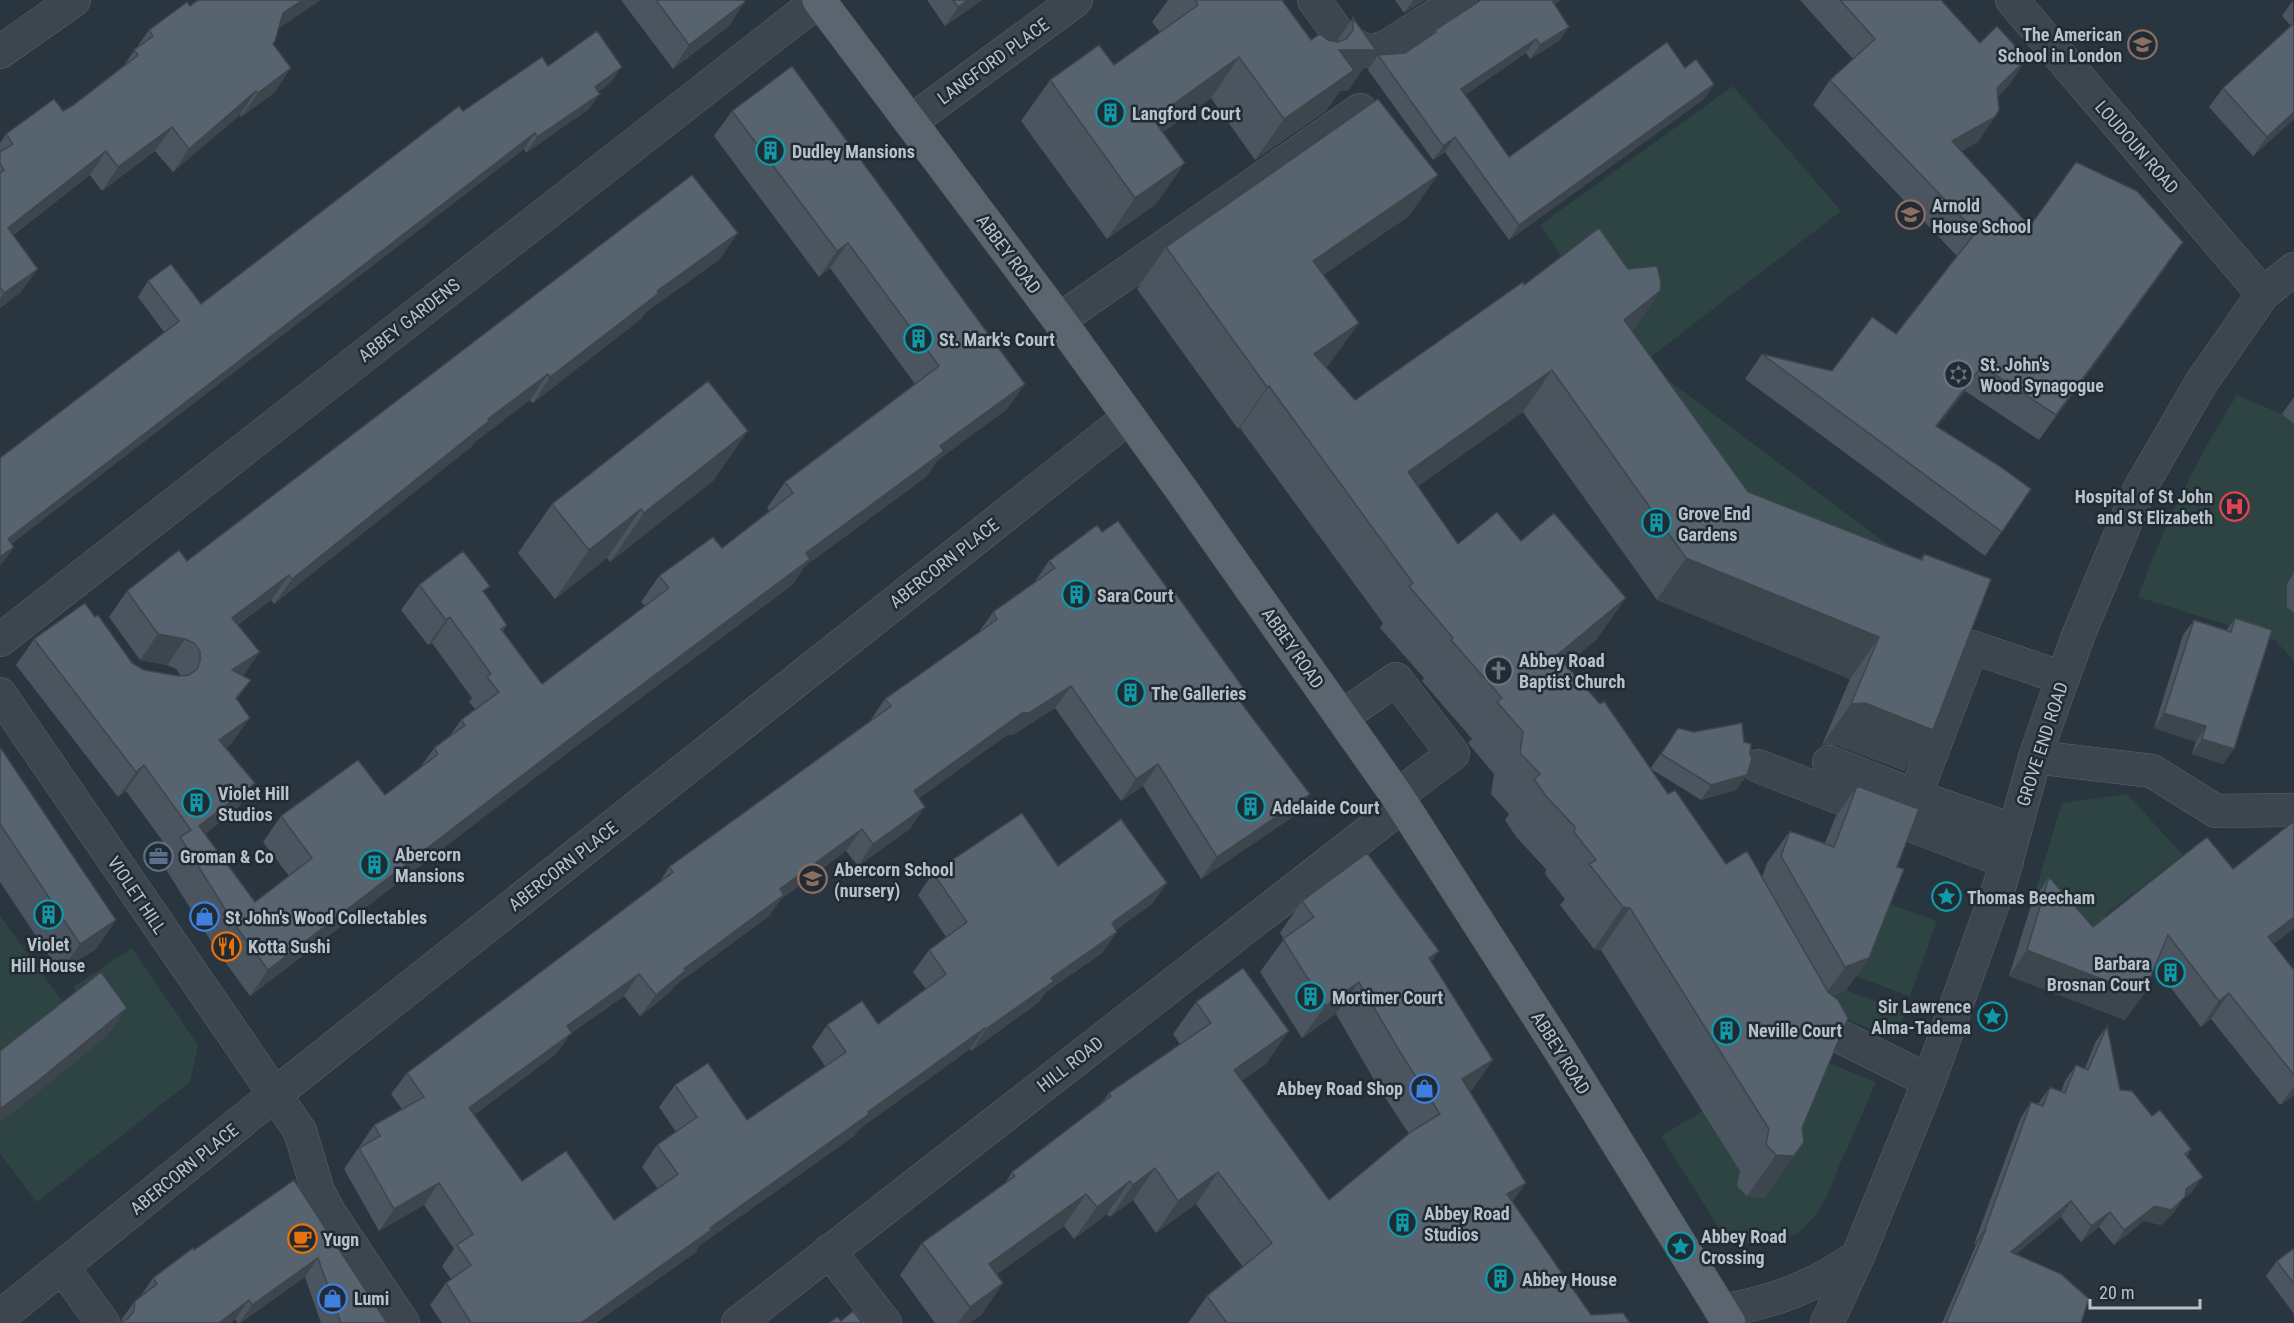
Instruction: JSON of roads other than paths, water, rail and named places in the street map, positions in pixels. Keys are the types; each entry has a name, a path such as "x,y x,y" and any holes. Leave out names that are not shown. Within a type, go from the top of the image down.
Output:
{"main road":[{"name":"ABBEY ROAD","path":"819,0 1059,320 1400,800 1725,1317"}],"street":[{"path":"0,52 74,0"},
{"name":"ABBEY GARDENS","path":"0,640 819,0"},
{"name":"LANGFORD PLACE","path":"910,122 1076,0"},
{"path":"1314,0 1340,36 1371,52 1386,47 1460,0"},
{"name":"LOUDOUN ROAD","path":"2012,0 2263,294"},
{"path":"1059,320 1360,110 1406,172"},
{"name":"GROVE END ROAD","path":"1827,1323 1858,1256 1929,1081 2007,862 2035,757 2062,678 2139,490 2201,383 2263,294 2294,269"},
{"name":"ABERCORN PLACE","path":"0,1317 274,1095 1129,417"},
{"path":"66,588 85,615"},
{"path":"1915,796 1972,647 2062,678"},
{"name":"HILL ROAD","path":"738,1323 1400,800 1452,754 1389,668 1342,717"},
{"name":"VIOLET HILL","path":"0,694 300,1131 318,1191 329,1212 403,1323"},
{"path":"2035,757 2152,771 2216,811 2294,810"},
{"path":"1829,762 1915,796 2015,831"},
{"path":"1758,766 2007,862"},
{"path":"1791,983 1815,1024 1929,1081"},
{"path":"829,1251 885,1323"},
{"path":"1725,1317 1749,1306 1802,1289 1823,1279 1858,1256"},
{"path":"63,1268 103,1323"}],"place":[{"name":"The American School in London","path":"2143,44"},
{"name":"Langford Court","path":"1111,113"},
{"name":"Dudley Mansions","path":"771,151"},
{"name":"Arnold House School","path":"1911,215"},
{"name":"St. Mark's Court","path":"918,339"},
{"name":"St. John's Wood Synagogue","path":"1959,374"},
{"name":"Hospital of St John and St Elizabeth","path":"2234,506"},
{"name":"Grove End Gardens","path":"1657,523"},
{"name":"Sara Court","path":"1076,595"},
{"name":"Abbey Road Baptist Church","path":"1498,670"},
{"name":"The Galleries","path":"1130,693"},
{"name":"Violet Hill Studios","path":"197,803"},
{"name":"Adelaide Court","path":"1251,807"},
{"name":"Groman & Co","path":"159,856"},
{"name":"Abercorn Mansions","path":"374,864"},
{"name":"Abercorn School (nursery)","path":"813,879"},
{"name":"Thomas Beecham","path":"1946,897"},
{"name":"Violet Hill House","path":"48,915"},
{"name":"St John's Wood Collectables","path":"204,917"},
{"name":"Kotta Sushi","path":"227,946"},
{"name":"Barbara Brosnan Court","path":"2171,973"},
{"name":"Mortimer Court","path":"1311,997"},
{"name":"Sir Lawrence Alma-Tadema","path":"1992,1016"},
{"name":"Neville Court","path":"1727,1030"},
{"name":"Abbey Road Shop","path":"1424,1088"},
{"name":"Abbey Road Studios","path":"1403,1223"},
{"name":"Yugn","path":"302,1239"},
{"name":"Abbey Road Crossing","path":"1680,1246"},
{"name":"Abbey House","path":"1501,1279"},
{"name":"Lumi","path":"333,1298"}]}
